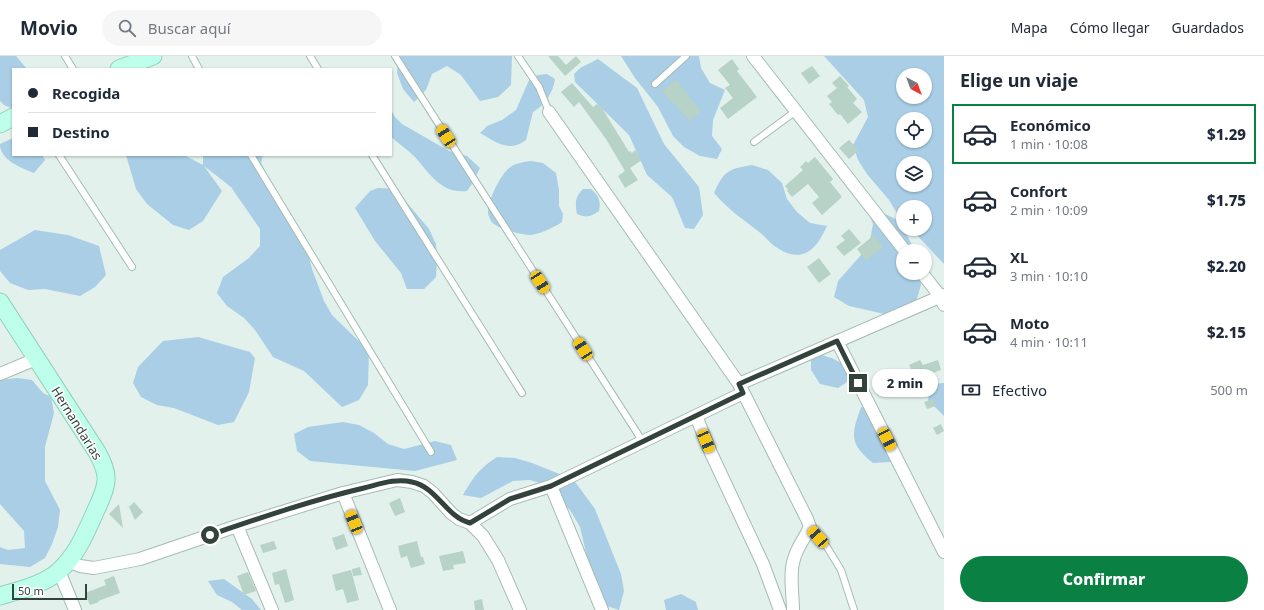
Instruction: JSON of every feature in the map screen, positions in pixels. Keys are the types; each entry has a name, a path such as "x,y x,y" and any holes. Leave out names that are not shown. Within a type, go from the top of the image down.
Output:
{"street":[{"path":"122,68 153,56"},
{"path":"753,56 900,244"},
{"path":"549,112 741,389 809,523 810,528 799,546 793,560 793,610"},
{"path":"0,124 12,118"},
{"path":"470,523 510,499 551,486 696,416 741,389 837,341 943,299 928,280"},
{"name":"Hernandarias","path":"0,302 97,452 106,472 104,493 82,541 63,566"},
{"path":"837,341 944,552"},
{"path":"0,374 36,359"},
{"path":"696,416 711,453 763,564 780,610"},
{"path":"0,596 29,587 46,579 63,566 94,568 140,559 237,526 343,493 397,480 412,482 424,486 455,516 470,523 483,536 492,548 520,610"},
{"path":"551,486 602,610"},
{"path":"343,493 390,610"},
{"path":"237,526 272,610"},
{"path":"63,566 75,610"}],"lane":[{"path":"65,56 72,68"},
{"path":"192,56 198,68"},
{"path":"310,56 317,68"},
{"path":"395,56 643,442"},
{"path":"518,56 539,88 549,112"},
{"path":"655,84 686,56"},
{"path":"754,142 796,111"},
{"path":"60,156 132,267"},
{"path":"252,156 431,452"},
{"path":"373,156 522,393"},
{"path":"810,528 827,547 841,570 854,610"}],"shaded area":[{"path":"0,56 16,56 26,68 12,68 12,109 4,105 0,101"},
{"path":"398,56 512,56 511,85 498,97 480,101 461,75 447,66 432,74 426,90 414,102 403,89 397,73"},
{"path":"621,56 699,56 701,68 710,83 725,90 713,120 712,136 722,149 717,159 700,156 684,147 673,136 658,107 635,78"},
{"path":"824,56 944,56 944,264 932,251 932,244 925,244 918,236 932,236 932,200 896,200 896,212 889,200 867,174 858,160 853,145 868,117 864,100"},
{"path":"598,59 637,88 664,144 699,187 703,215 694,229 685,228 672,197 647,175 629,135 575,82 574,74 580,68"},
{"path":"547,74 555,79 552,89 545,102 533,112 526,140 514,146 508,146 497,143 480,133 487,126 502,120 516,110 530,78"},
{"path":"392,112 402,124 449,151 467,156 480,168 467,191 458,191 443,186 437,182 412,154 392,138"},
{"path":"12,138 12,156 43,156 45,160 34,173 23,169 7,159 3,155 0,144"},
{"path":"126,156 186,156 203,165 203,156 263,156 261,163 284,208 303,234 312,269 324,301 332,315 369,351 368,385 359,400 342,407 304,371 273,357 255,330 244,318 227,306 217,293 223,277 249,258 260,246 260,229 231,187 204,166 222,191 203,221 189,230 173,225 147,204 136,189"},
{"path":"531,161 543,163 556,173 559,190 559,206 563,214 562,222 559,224 543,232 531,235 516,233 498,227 491,221 488,208 498,183 505,172 516,164"},
{"path":"752,165 768,170 782,183 787,199 797,212 810,223 827,226 819,241 809,251 796,255 776,247 761,233 740,218 714,193 721,180 728,172 737,168"},
{"path":"378,188 397,189 429,229 436,244 436,277 424,289 407,289 401,273 375,241 355,208 370,191"},
{"path":"583,189 591,189 599,199 599,211 591,216 577,214 576,200"},
{"path":"872,204 885,214 896,219 896,236 908,236 912,244 896,244 896,280 921,280 921,285 916,302 901,313 884,314 849,306 834,297 838,281 861,255 870,240 873,224 867,209"},
{"path":"35,230 68,235 99,246 106,275 95,287 80,296 45,289 28,290 10,283 0,271 0,250"},
{"path":"198,337 250,352 255,358 249,392 234,422 218,425 174,408 157,405 141,397 133,383 138,367 163,341"},
{"path":"811,353 836,360 856,376 838,388 820,384 811,370"},
{"path":"17,378 32,380 43,393 51,397 54,413 45,447 45,481 60,510 58,527 45,558 30,567 0,564 0,547 8,550 25,548 24,531 0,504 0,380"},
{"path":"944,383 944,416 928,400 932,384"},
{"path":"861,407 878,409 889,435 891,462 873,463 865,456 856,444 854,432"},
{"path":"343,422 359,425 374,433 388,444 404,449 435,441 451,445 457,460 415,471 310,461 297,451 294,434 308,427"},
{"path":"497,457 515,458 532,463 562,475 576,483 595,509 621,574 624,591 619,610 604,605 595,591 580,527 570,510 546,485 530,480 513,481 481,498 463,495 477,473"},
{"path":"224,579 252,599 261,610 242,610 232,602 217,595 208,581"},
{"path":"681,594 696,602 698,610 666,610 664,600"}],"building":[{"path":"548,56 558,56 566,65 576,56 581,62 565,76"},
{"path":"732,59 739,69 737,71 757,97 728,119 720,108 733,98 725,88 730,85 718,70"},
{"path":"812,66 820,76 809,84 801,73"},
{"path":"840,76 849,86 847,87 857,99 853,103 862,112 848,124 829,104 832,102 827,96 837,88 832,83"},
{"path":"676,80 701,112 689,121 675,103 674,105 662,91"},
{"path":"572,83 593,107 597,104 602,108 629,152 630,151 632,153 635,150 642,160 630,168 638,180 625,188 618,176 625,171 606,139 579,102 574,107 561,92"},
{"path":"849,140 859,150 849,159 839,148"},
{"path":"815,157 833,179 830,182 842,197 822,215 812,203 819,197 808,184 792,197 785,186 803,170 800,167 806,161 808,163"},
{"path":"849,229 861,243 844,256 836,247 845,240 841,236"},
{"path":"874,235 883,247 866,261 857,249"},
{"path":"819,258 831,274 819,283 807,267"},
{"path":"920,360 923,365 938,360 941,370 927,375 917,381 909,365"},
{"path":"933,399 936,406 927,409 924,402"},
{"path":"941,424 944,431 937,435 933,428"},
{"path":"400,498 405,512 395,516 389,503"},
{"path":"134,502 143,512 135,520 129,507"},
{"path":"119,504 123,528 109,514"},
{"path":"344,534 348,546 336,550 332,538"},
{"path":"274,541 277,549 263,553 260,545"},
{"path":"417,541 421,557 423,557 425,564 411,568 407,556 401,558 398,546"},
{"path":"463,551 466,563 453,565 454,569 443,571 439,556"},
{"path":"360,567 362,575 353,576 352,569"},
{"path":"286,569 294,600 285,603 279,584 275,585 272,573"},
{"path":"351,570 359,600 347,603 343,589 336,591 332,575"},
{"path":"248,572 256,591 244,595 237,576"},
{"path":"114,576 120,593 90,605 85,593 106,585 104,580"},
{"path":"482,599 484,610 475,610 474,601"}],"route":[{"path":"210,535 343,493 397,480 412,482 424,486 459,519 470,523 510,499 551,486 743,393 739,384 837,341 858,383"}]}
